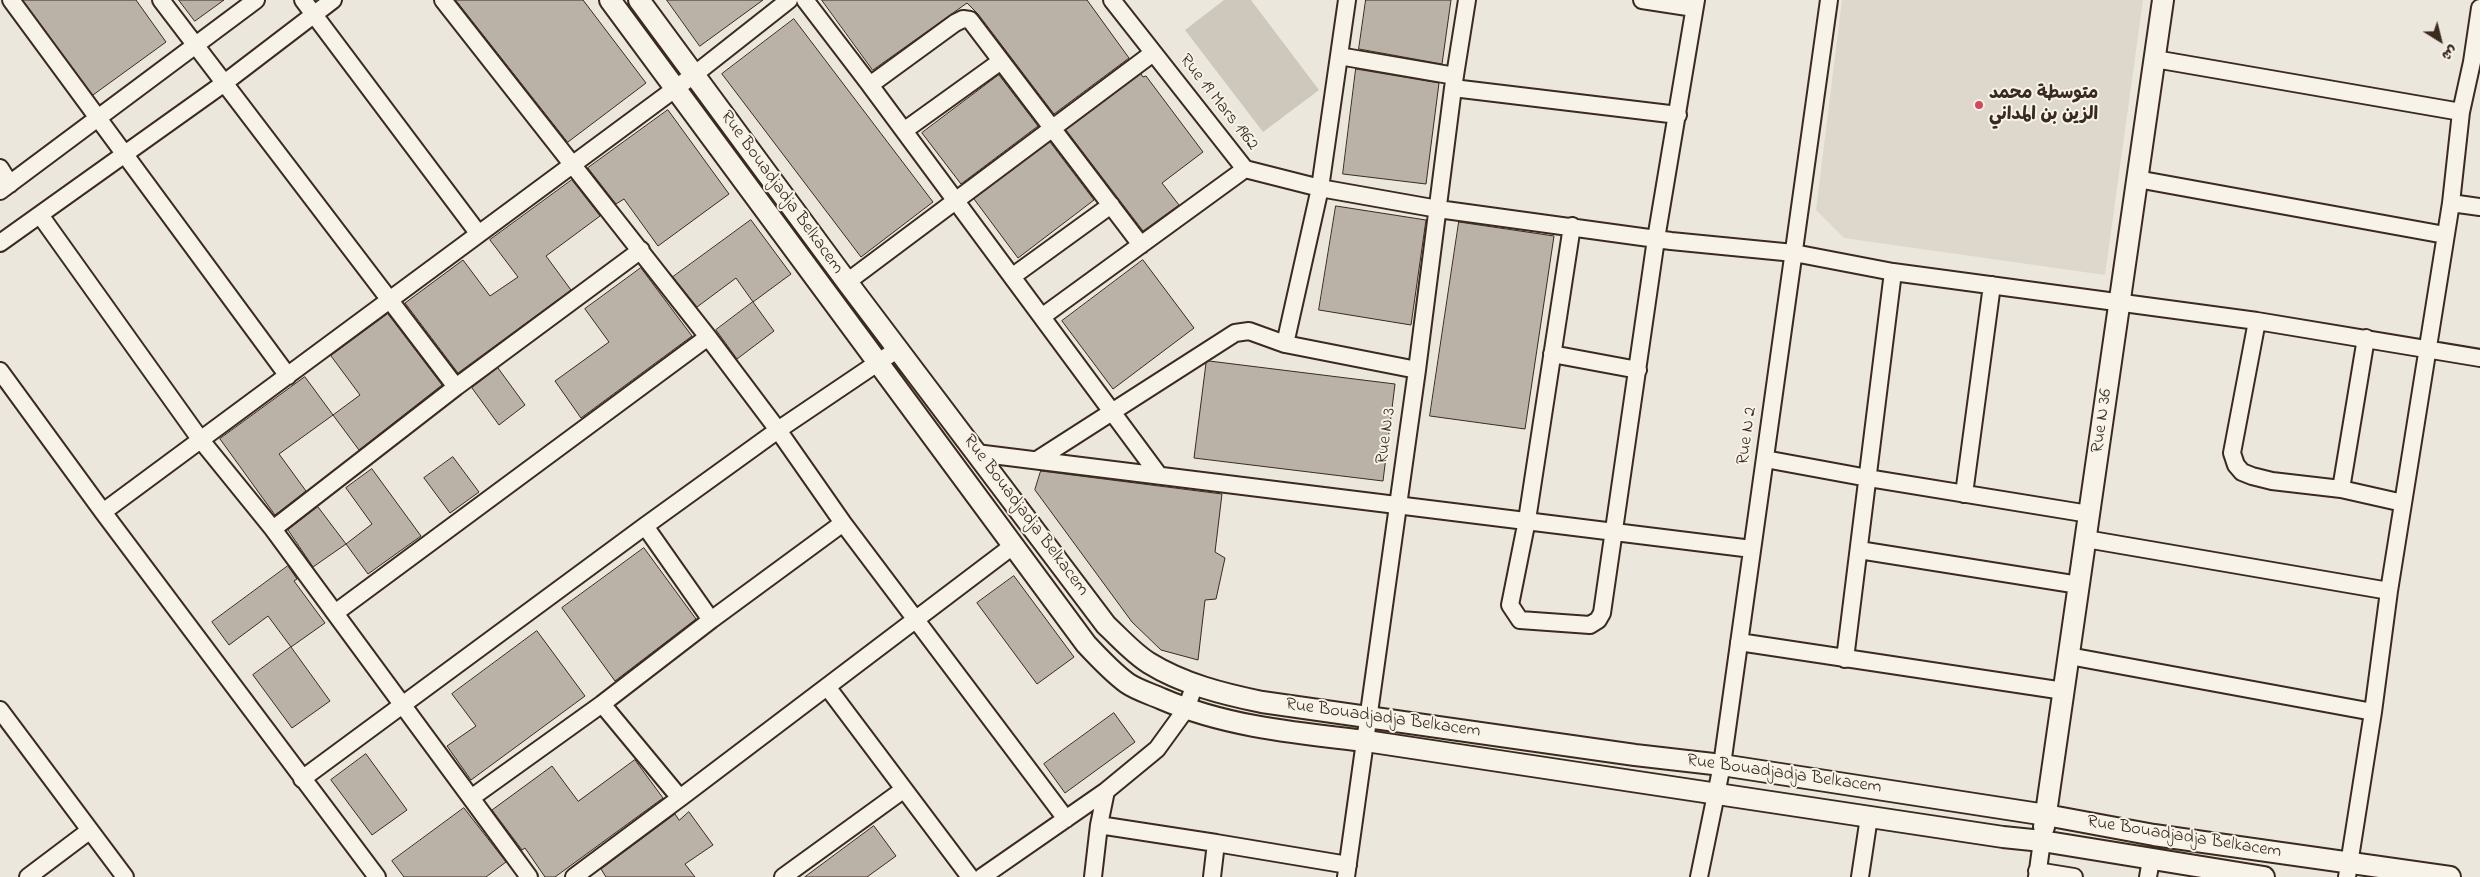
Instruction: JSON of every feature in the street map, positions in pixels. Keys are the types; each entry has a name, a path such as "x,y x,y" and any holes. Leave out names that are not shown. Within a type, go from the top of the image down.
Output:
{"street":[{"path":"11,0 288,376"},
{"path":"161,0 223,84 456,387"},
{"path":"0,168 5,188 256,0"},
{"path":"303,0 478,233"},
{"path":"0,243 223,84 333,0"},
{"path":"444,0 708,337 778,430 843,523 1066,819"},
{"name":"Rue Bouadjadja Belkacem","path":"610,0 1086,644 1107,666 1129,684 1186,709 1250,726 1366,741 1869,817 2042,841 2150,868 2264,877"},
{"name":"Rue Bouadjadja Belkacem","path":"639,0 976,453 1113,631 1148,663 1195,684 1229,695 1262,702 1722,765 2046,814 2348,870 2450,877"},
{"path":"103,512 695,74 789,0"},
{"path":"804,0 905,130 1044,316 1158,474"},
{"name":"Rue 19 Mars 1962","path":"1112,0 1245,170 1320,188 1438,209 1656,239 1794,253 1893,272 2257,321 2366,338 2428,351 2480,358"},
{"path":"1285,344 1320,188 1347,0"},
{"name":"Rue N 3","path":"1347,871 1370,718 1454,82 1467,0"},
{"path":"1572,226 1528,520 1510,605 1520,620 1590,625 1598,620 1602,613 1656,239 1695,4 1642,0"},
{"name":"Rue N 2","path":"1700,877 1722,765 1829,0"},
{"name":"Rue N 36","path":"2042,841 2163,0"},
{"path":"2348,870 2373,712 2389,591 2451,203 2462,112 2476,63 2480,8"},
{"path":"870,85 955,23 964,19 971,22 1141,245"},
{"path":"847,282 1154,53"},
{"path":"1339,56 1454,82 1678,115"},
{"path":"2155,59 2462,112"},
{"path":"905,130 1001,61"},
{"path":"1044,316 1245,170"},
{"path":"2137,179 2445,235"},
{"path":"2451,203 2480,208"},
{"path":"1013,276 1111,206"},
{"path":"40,215 200,439 273,528 529,877"},
{"path":"273,528 456,387 641,250"},
{"path":"1845,659 1893,272"},
{"path":"1964,494 1992,285"},
{"path":"2257,321 2232,453 2236,465 2242,472 2272,481 2341,489 2403,503"},
{"path":"1037,460 1235,333 1248,331 1285,344 1417,370"},
{"path":"335,613 708,337"},
{"path":"2341,489 2366,338"},
{"path":"302,779 778,430 898,349"},
{"path":"1552,354 1638,370"},
{"path":"0,371 103,512 377,877"},
{"path":"976,453 1158,474 1752,549"},
{"path":"1765,459 2089,514"},
{"path":"471,798 602,704 711,620 843,523"},
{"path":"645,526 711,620"},
{"path":"2086,540 2389,591"},
{"path":"574,877 828,688 1014,546"},
{"path":"1859,550 2079,584"},
{"path":"1739,642 2064,690"},
{"path":"2069,656 2373,712"},
{"path":"982,877 1106,791 1157,749 1186,709 1195,684"},
{"path":"828,688 970,877"},
{"path":"602,704 680,798"},
{"path":"0,710 125,877"},
{"path":"783,877 904,790"},
{"path":"1093,877 1099,825 1106,791"},
{"path":"1860,877 1869,817"},
{"path":"1099,825 1216,844 1347,871"},
{"path":"28,877 89,831"},
{"path":"2042,841 2037,874 2074,877"},
{"path":"1212,877 1216,844"}],"shaded area":[{"path":"1224,0 1251,0 1319,90 1263,132 1185,30"},
{"name":"متوسطة محمد الزين بن المداني","path":"1842,0 2143,0 2105,275 1844,238 1816,210"}],"building":[{"path":"23,0 136,0 166,42 93,95"},
{"path":"179,0 224,0 195,21"},
{"path":"456,0 583,0 646,83 568,142"},
{"path":"667,0 763,0 700,46"},
{"path":"822,0 1087,0 1129,58 1054,114 978,14 967,3 873,70"},
{"path":"1366,0 1451,0 1442,64 1359,49"},
{"path":"794,19 933,202 861,257 722,74"},
{"path":"1356,69 1439,83 1426,184 1343,174"},
{"path":"1141,74 1143,77 1146,76 1203,152 1162,183 1179,205 1143,231 1066,130"},
{"path":"999,75 1038,126 961,184 922,133"},
{"path":"668,110 729,194 658,246 624,199 616,204 588,168"},
{"path":"1050,142 1094,200 1018,258 974,199"},
{"path":"572,180 600,216 546,256 571,290 458,373 405,303 463,260 490,296 518,277 490,240"},
{"path":"1336,206 1426,220 1411,325 1319,310"},
{"path":"751,220 791,274 753,302 736,278 697,307 673,277"},
{"path":"1459,222 1554,236 1525,429 1430,416"},
{"path":"1143,260 1194,328 1113,389 1062,321"},
{"path":"641,268 692,336 581,418 555,381 609,342 585,309"},
{"path":"753,302 774,331 737,359 716,330"},
{"path":"388,314 442,385 359,450 333,415 360,395 331,356"},
{"path":"1209,361 1395,384 1383,481 1194,458 1206,363"},
{"path":"498,368 525,405 499,425 472,388"},
{"path":"305,377 333,415 279,454 306,491 275,515 220,439"},
{"path":"453,457 479,492 450,513 424,478"},
{"path":"372,469 421,536 368,574 346,544 372,524 346,488"},
{"path":"1041,471 1222,494 1215,552 1225,558 1216,599 1205,600 1198,660 1161,650 1132,622 1035,490"},
{"path":"318,507 346,544 313,567 288,530"},
{"path":"644,548 696,619 615,681 562,608"},
{"path":"288,566 297,579 294,581 325,623 291,647 268,616 229,645 212,622"},
{"path":"1014,576 1074,657 1037,684 977,603"},
{"path":"537,631 585,696 471,780 447,746 476,726 452,694"},
{"path":"291,647 330,701 292,728 253,675"},
{"path":"1114,713 1135,742 1065,793 1044,764"},
{"path":"366,754 407,810 372,835 331,780"},
{"path":"635,760 663,798 555,877 545,877 525,848 522,850 492,810 552,766 578,801"},
{"path":"464,808 506,862 486,877 404,877 392,861"},
{"path":"689,812 713,845 685,864 695,877 606,877 601,869 675,814 679,820"},
{"path":"874,826 896,856 867,877 805,877"}],"place":[{"name":"متوسطة محمد الزين بن المداني","path":"1979,105"}]}
